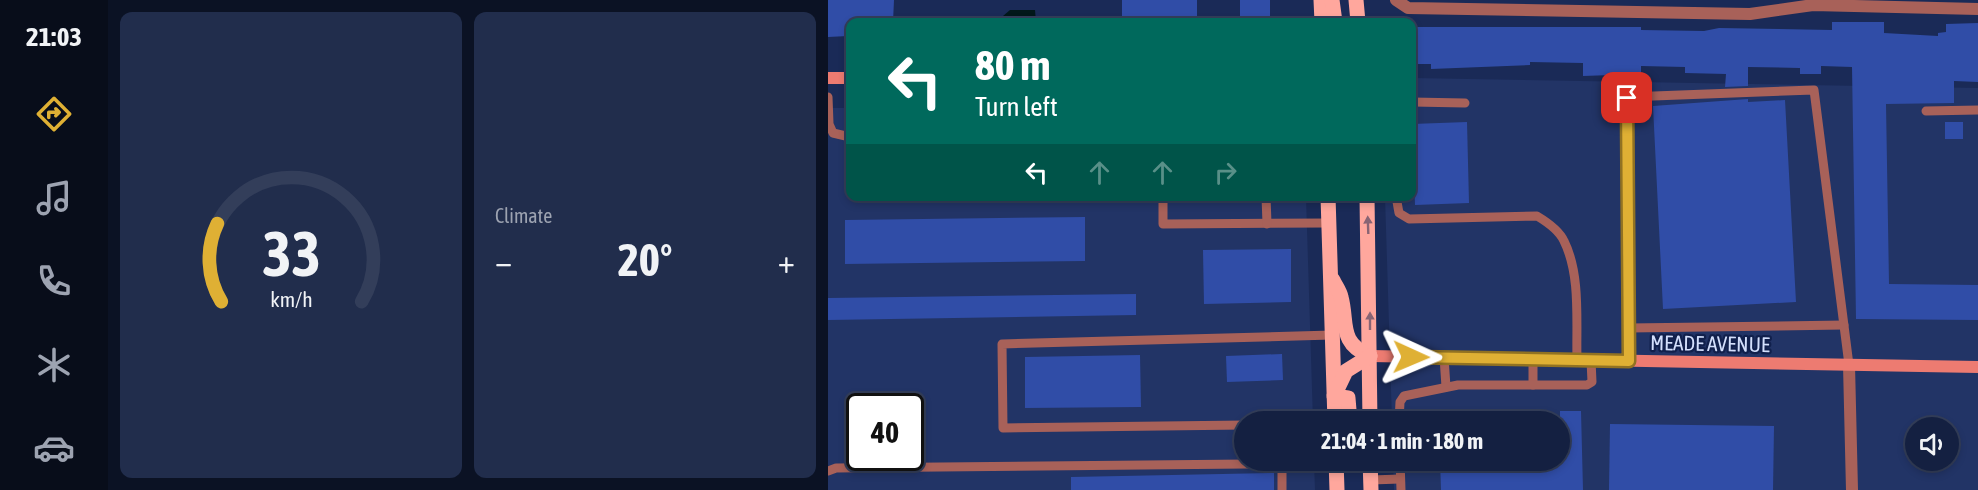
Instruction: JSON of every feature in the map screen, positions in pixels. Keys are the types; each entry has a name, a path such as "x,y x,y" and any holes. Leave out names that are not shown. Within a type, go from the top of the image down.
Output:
{"main road":[{"path":"1321,0 1322,18"},
{"path":"1332,0 1334,18"},
{"path":"1356,0 1358,18"},
{"path":"1328,201 1335,411"},
{"path":"1367,201 1370,411"},
{"path":"1330,275 1341,297 1346,333 1356,349 1370,356"},
{"path":"1334,396 1346,371 1370,356"},
{"path":"1334,396 1348,398 1349,411"},
{"path":"1336,471 1337,490"}],"street":[{"path":"1396,0 1408,8 1750,14 1813,5 1978,9"},
{"path":"828,78 846,78"},
{"name":"MEADE AVENUE","path":"1370,356 1978,367"},
{"path":"1849,365 1852,490"}],"lane":[{"path":"1629,361 1627,98 1814,90 1849,365"},
{"path":"828,97 829,123 834,133 846,136"},
{"path":"1416,102 1465,103"},
{"path":"1926,111 1978,110"},
{"path":"1163,201 1163,224 1329,223"},
{"path":"1266,201 1267,224"},
{"path":"1397,201 1399,213 1409,219 1538,216 1550,224 1564,240 1574,275 1577,360"},
{"path":"1629,328 1844,325"},
{"path":"1234,425 1003,428 1002,344 1332,335"},
{"path":"1444,357 1446,387"},
{"path":"1533,359 1533,385"},
{"path":"1400,411 1400,402 1404,396 1458,385 1587,385 1592,382 1591,360"},
{"path":"828,471 836,468 1234,464"},
{"path":"1282,471 1282,490"},
{"path":"1400,471 1401,490"},
{"path":"1371,485 1400,479"}],"shaded area":[{"path":"1010,10 1035,10 1036,18 1004,18"},
{"path":"1416,78 1978,88 1978,490 1394,490 1393,471 1570,471 1570,411 1392,411 1385,201 1416,201"},
{"path":"828,108 846,108 846,201 1306,201 1313,411 1234,411 1234,471 1314,471 1315,490 828,490"}],"building":[{"path":"828,0 894,0 893,18 846,18 846,36 828,37"},
{"path":"1122,0 1197,0 1197,18 1122,18"},
{"path":"1240,0 1270,0 1270,18 1240,18"},
{"path":"1832,22 1884,22 1884,33 1938,36 1938,33 1946,32 1946,24 1978,23 1978,82 1954,81 1954,103 1886,104 1889,284 1978,285 1978,320 1856,319 1852,67 1821,66 1821,74 1800,74 1800,68 1748,67 1748,86 1725,87 1726,74 1685,73 1685,67 1641,66 1641,74 1583,76 1583,63 1530,62 1530,65 1431,69 1431,64 1416,64 1416,27 1641,27 1641,30 1704,31 1719,28 1832,30"},
{"path":"1748,99 1748,102 1785,100 1796,302 1663,309 1653,106"},
{"path":"1467,122 1469,203 1415,205 1416,124"},
{"path":"1945,122 1963,122 1963,139 1945,139"},
{"path":"1085,217 1085,261 845,264 845,220"},
{"path":"1291,249 1291,302 1204,304 1203,250"},
{"path":"1136,294 1136,315 828,320 828,298"},
{"path":"1282,354 1283,380 1227,382 1226,356"},
{"path":"1140,355 1141,407 1025,408 1025,357"},
{"path":"1570,411 1581,411 1583,490 1441,490 1440,471 1570,471"},
{"path":"1610,424 1774,426 1773,490 1609,490"},
{"path":"1274,473 1274,490 1071,490 1071,477"}],"route":[{"path":"1411,357 1629,361 1627,98"}]}
